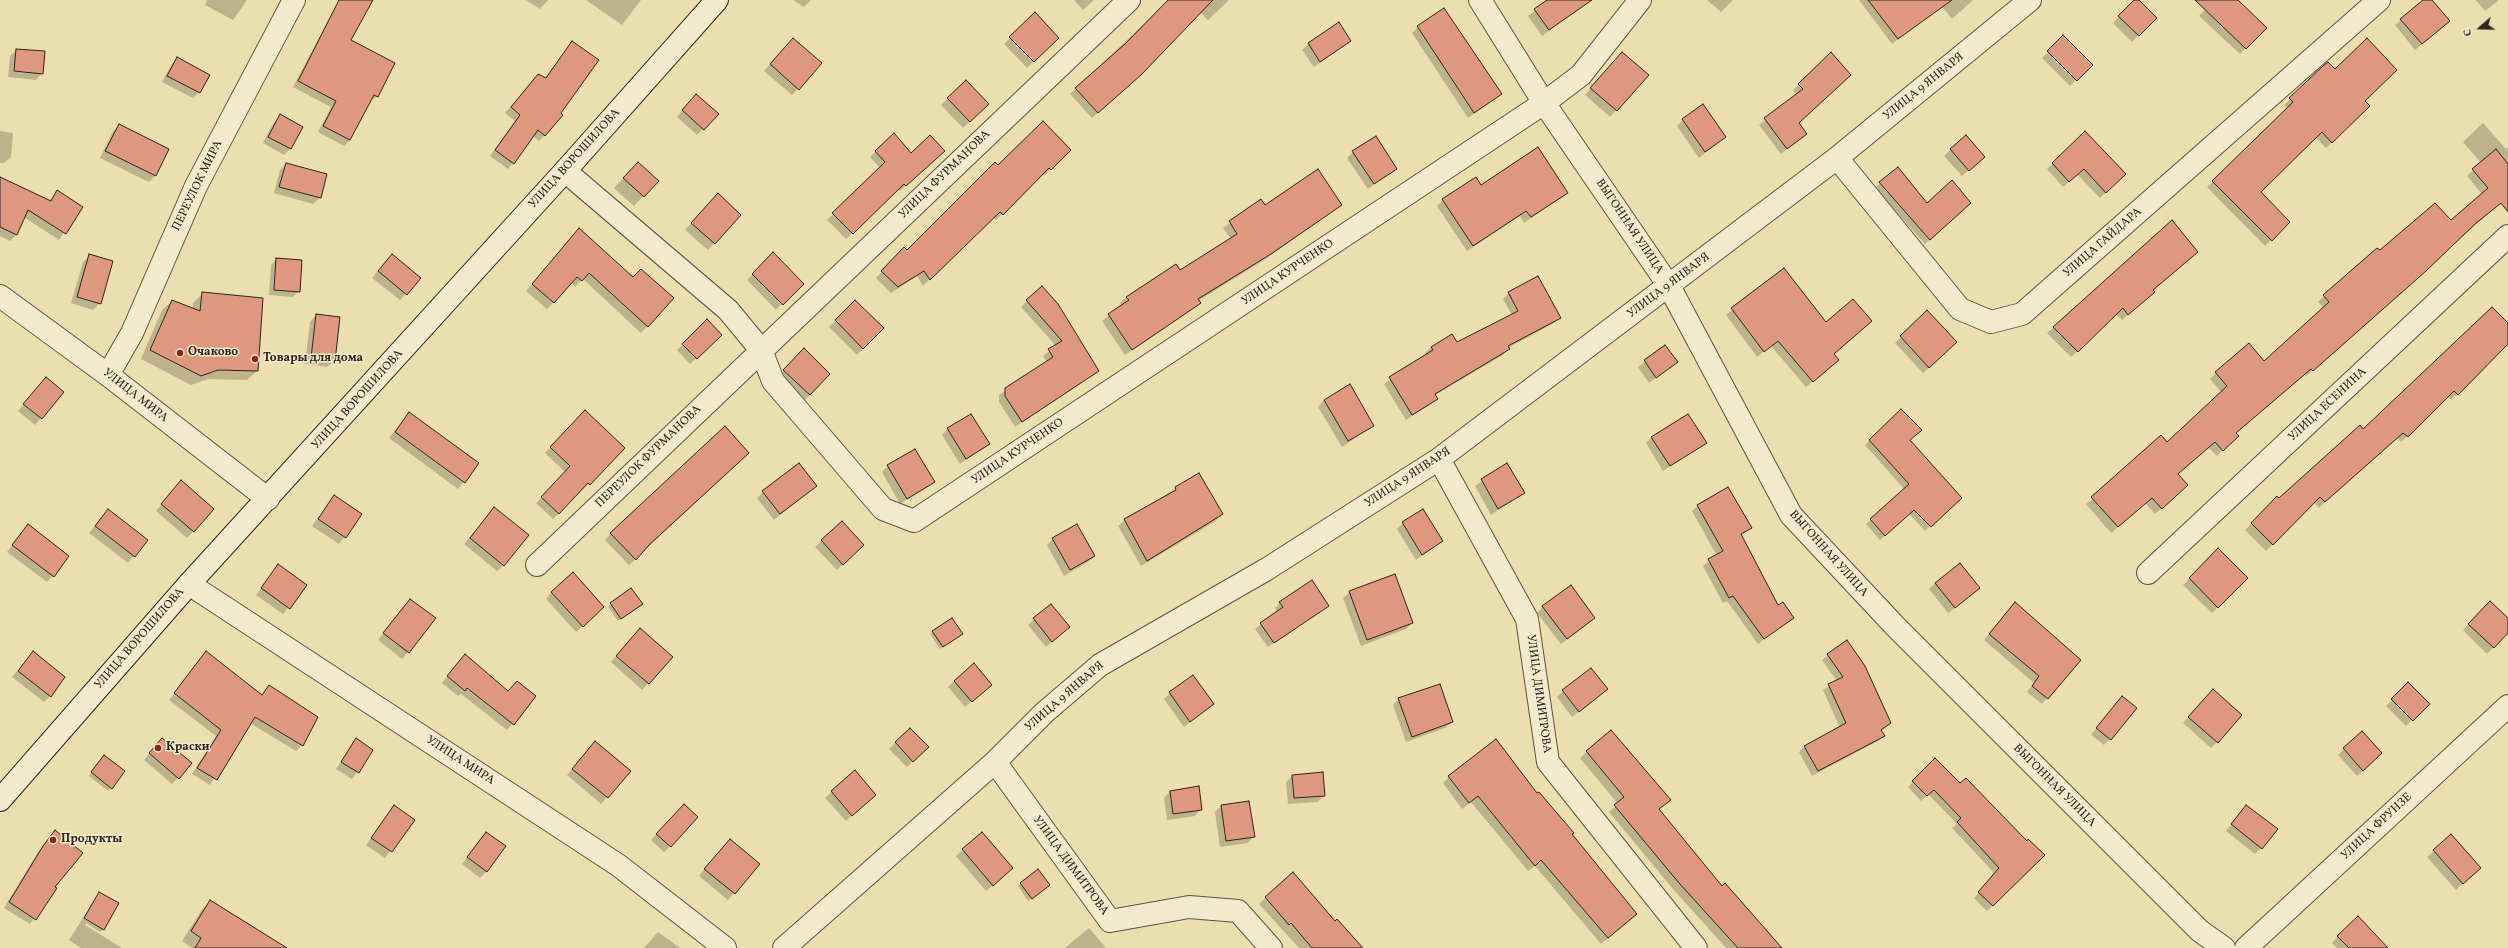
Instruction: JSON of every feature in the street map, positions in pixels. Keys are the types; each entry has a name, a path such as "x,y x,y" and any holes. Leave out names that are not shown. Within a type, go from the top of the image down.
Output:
{"street":[{"name":"ПЕРЕУЛОК МИРА","path":"108,375 132,333 196,186 294,0"},
{"name":"УЛИЦА ВОРОШИЛОВА","path":"0,800 189,584 565,171 717,0"},
{"name":"УЛИЦА ФУРМАНОВА","path":"761,350 1129,0"},
{"name":"ВЫГОННАЯ УЛИЦА","path":"1480,0 1544,103 1669,286 1791,515 1895,626 2200,931 2224,948"},
{"name":"УЛИЦА КУРЧЕНКО","path":"761,350 773,381 883,509 914,521 1544,103 1581,75 1640,0"},
{"name":"УЛИЦА 9 ЯНВАРЯ","path":"784,948 995,762 1045,712 1100,665 1267,569 1439,459 1837,158 2030,0"},
{"name":"УЛИЦА ГАЙДАРА","path":"1837,158 1960,309 1991,322 2022,314 2379,0"},
{"path":"565,171 728,310 761,350"},
{"name":"УЛИЦА ЕСЕНИНА","path":"2148,573 2508,236"},
{"name":"УЛИЦА МИРА","path":"0,296 108,375 268,499"},
{"name":"ПЕРЕУЛОК ФУРМАНОВА","path":"537,565 761,350"},
{"name":"УЛИЦА ДИМИТРОВА","path":"1439,459 1527,619 1548,762 1696,948"},
{"name":"УЛИЦА МИРА","path":"189,584 618,865 725,948"},
{"name":"УЛИЦА ФРУНЗЕ","path":"2246,948 2508,706"},
{"name":"УЛИЦА ДИМИТРОВА","path":"995,762 1110,921 1189,907 1238,912 1271,948"}],"building":[{"path":"339,0 373,0 351,40 395,63 378,97 374,95 350,140 323,126 336,101 298,81"},
{"path":"1168,0 1213,0 1141,75 1098,113 1075,88 1125,44"},
{"path":"1547,0 1592,0 1549,30 1534,9"},
{"path":"1868,0 1952,0 1898,39"},
{"path":"2134,0 2139,0 2157,18 2139,36 2118,16"},
{"path":"2195,0 2238,0 2267,28 2246,49"},
{"path":"2423,0 2432,0 2450,21 2422,44 2400,19"},
{"path":"1444,8 1502,94 1474,113 1417,26"},
{"path":"1035,12 1059,38 1034,62 1009,37"},
{"path":"1339,22 1351,41 1320,62 1308,43"},
{"path":"2063,35 2093,65 2077,81 2047,51"},
{"path":"793,38 822,63 799,90 770,64"},
{"path":"2367,38 2397,70 2365,101 2370,106 2332,143 2322,132 2261,192 2290,222 2272,241 2212,181 2293,102 2289,98 2323,66 2328,62 2335,69"},
{"path":"572,41 599,60 561,113 563,115 545,136 538,130 514,164 495,150 520,115 511,107 538,74 546,78"},
{"path":"16,49 45,51 43,74 14,71"},
{"path":"1622,52 1649,75 1617,111 1590,88"},
{"path":"1831,52 1851,75 1799,123 1807,134 1787,149 1764,118 1803,89 1798,84"},
{"path":"177,57 210,75 200,93 167,76"},
{"path":"966,80 989,104 970,122 947,98"},
{"path":"696,94 719,114 704,130 682,110"},
{"path":"1703,104 1726,137 1705,152 1682,119"},
{"path":"280,114 303,127 291,149 268,137"},
{"path":"1043,121 1071,150 1051,170 1049,168 1003,215 1000,212 930,280 924,271 898,287 881,271 904,247 907,250 995,162 998,165"},
{"path":"119,124 169,149 156,176 105,151"},
{"path":"2085,131 2126,174 2106,193 2084,169 2069,182 2052,163"},
{"path":"894,133 911,153 930,135 945,151 906,186 904,184 853,234 832,213 885,162 875,151"},
{"path":"1966,135 1985,157 1969,171 1950,149"},
{"path":"1376,136 1397,169 1374,184 1352,151"},
{"path":"1538,147 1568,193 1531,217 1526,211 1473,246 1442,199 1476,177 1481,185"},
{"path":"2496,149 2508,164 2508,212 2501,203 2475,224 2426,271 2313,371 2311,369 2236,433 2239,436 2223,451 2215,442 2178,474 2188,485 2162,509 2152,498 2118,527 2091,497 2161,435 2167,442 2227,386 2215,372 2249,343 2264,361 2329,302 2323,295 2377,248 2380,250 2435,203 2451,220 2488,188 2472,169"},
{"path":"638,162 659,181 644,197 623,178"},
{"path":"286,163 327,174 321,198 279,187"},
{"path":"1898,167 1927,203 1952,180 1971,203 1930,240 1879,182"},
{"path":"1318,169 1342,205 1271,254 1198,299 1201,303 1132,350 1108,314 1129,300 1126,297 1176,264 1180,270 1237,234 1229,221 1261,199 1265,205"},
{"path":"0,177 51,201 57,190 83,207 66,234 28,210 17,235 0,227"},
{"path":"718,193 741,215 715,244 691,223"},
{"path":"2172,220 2198,252 2153,290 2155,292 2128,315 2123,308 2078,352 2053,327"},
{"path":"579,228 633,277 641,269 674,298 648,327 589,273 582,281 577,277 554,303 532,284"},
{"path":"773,252 804,284 783,305 752,274"},
{"path":"89,254 113,261 101,304 77,297"},
{"path":"392,254 421,278 407,295 378,271"},
{"path":"276,258 302,260 300,292 274,290"},
{"path":"1784,268 1826,322 1853,299 1872,321 1834,354 1839,360 1813,382 1778,341 1764,352 1731,308"},
{"path":"1538,276 1561,318 1508,346 1510,349 1435,394 1438,399 1412,415 1389,377 1433,350 1431,347 1452,334 1457,342 1518,311 1508,292"},
{"path":"1042,286 1058,304 1099,371 1022,422 1005,396 1005,388 1053,357 1048,349 1062,341 1026,300"},
{"path":"202,292 263,298 258,371 218,370 201,376 150,350 172,300 200,311"},
{"path":"855,300 884,328 863,349 835,320"},
{"path":"2492,307 2508,323 2508,344 2458,395 2454,391 2408,437 2403,433 2325,502 2320,497 2273,545 2251,523 2277,496 2279,498 2360,425 2363,429"},
{"path":"1927,310 1957,342 1929,368 1900,336"},
{"path":"316,314 340,317 335,361 311,358"},
{"path":"707,319 722,335 697,359 682,344"},
{"path":"1665,345 1678,362 1656,378 1644,360"},
{"path":"804,348 830,374 810,395 783,370"},
{"path":"46,377 64,392 42,419 23,404"},
{"path":"1350,384 1374,426 1348,441 1324,400"},
{"path":"1901,409 1922,430 1910,440 1962,498 1931,527 1914,510 1885,536 1870,519 1909,484 1869,440"},
{"path":"585,410 625,448 590,485 588,483 559,514 541,497 570,466 550,447"},
{"path":"409,412 479,463 465,483 395,432"},
{"path":"971,414 990,444 966,459 947,428"},
{"path":"1688,414 1707,443 1670,466 1651,437"},
{"path":"725,426 749,453 649,545 636,560 610,533"},
{"path":"915,449 935,482 907,499 887,465"},
{"path":"799,463 817,486 780,514 762,491"},
{"path":"1507,463 1525,493 1498,509 1481,479"},
{"path":"1199,473 1223,514 1147,561 1124,519 1176,490 1175,487"},
{"path":"181,480 214,509 194,532 161,504"},
{"path":"1728,487 1752,528 1741,534 1778,605 1783,602 1794,618 1764,639 1733,596 1729,598 1708,559 1723,551 1697,505"},
{"path":"334,495 362,514 346,538 318,519"},
{"path":"494,507 529,535 504,566 470,538"},
{"path":"108,509 148,540 135,557 95,526"},
{"path":"1423,509 1443,541 1422,555 1402,522"},
{"path":"842,521 864,545 843,565 821,540"},
{"path":"28,524 69,556 54,577 12,545"},
{"path":"1077,524 1095,556 1070,570 1052,538"},
{"path":"2218,548 2248,578 2218,608 2189,578"},
{"path":"1960,563 1980,588 1955,608 1935,583"},
{"path":"278,564 307,585 290,609 261,588"},
{"path":"573,572 604,607 583,627 551,592"},
{"path":"1395,574 1413,623 1367,640 1349,591"},
{"path":"1312,580 1329,606 1274,643 1260,623 1283,607 1279,602"},
{"path":"1571,585 1595,618 1567,639 1542,606"},
{"path":"631,588 643,604 621,619 610,603"},
{"path":"410,599 436,618 409,653 383,633"},
{"path":"2490,601 2508,618 2508,633 2494,648 2468,624"},
{"path":"2015,602 2081,660 2048,699 2032,686 2039,676 1989,634"},
{"path":"1051,604 1070,627 1052,642 1033,618"},
{"path":"952,618 963,634 943,647 932,631"},
{"path":"640,628 673,657 649,684 616,656"},
{"path":"1847,640 1865,666 1891,723 1881,730 1885,736 1818,771 1804,746 1846,723 1828,684 1843,677 1827,654"},
{"path":"33,651 65,677 51,697 18,671"},
{"path":"206,651 262,695 269,685 318,717 303,746 255,717 217,780 197,768 221,730 174,693"},
{"path":"465,654 508,691 517,681 536,696 514,725 467,688 465,691 447,676"},
{"path":"974,663 992,685 972,702 954,681"},
{"path":"1591,668 1608,689 1579,712 1562,690"},
{"path":"1193,675 1214,704 1190,722 1169,692"},
{"path":"2408,682 2430,704 2413,721 2391,699"},
{"path":"1440,684 1453,722 1412,737 1398,698"},
{"path":"2213,689 2242,715 2218,743 2188,717"},
{"path":"2122,696 2137,708 2111,740 2096,728"},
{"path":"910,728 929,747 913,762 895,742"},
{"path":"1611,730 1671,800 1659,809 1722,886 1725,883 1782,948 1738,948 1679,883 1614,805 1624,797 1586,751"},
{"path":"2362,731 2382,753 2363,771 2343,748"},
{"path":"162,738 192,763 179,779 149,753"},
{"path":"356,738 373,750 359,773 341,762"},
{"path":"1496,739 1537,793 1539,792 1574,833 1572,834 1637,914 1608,938 1541,860 1535,866 1478,796 1469,803 1448,776"},
{"path":"595,741 631,771 608,798 572,769"},
{"path":"104,755 125,771 112,789 91,772"},
{"path":"1935,758 1960,783 1966,778 2027,841 2028,839 2045,855 1993,906 1978,892 1999,868 1957,822 1961,818 1934,790 1927,796 1912,781"},
{"path":"855,770 876,795 852,816 831,791"},
{"path":"1323,772 1325,796 1294,798 1292,775"},
{"path":"1199,786 1202,810 1173,814 1170,791"},
{"path":"1249,801 1255,837 1226,841 1221,805"},
{"path":"684,804 698,817 671,847 656,834"},
{"path":"394,805 415,820 392,852 371,838"},
{"path":"2246,805 2278,829 2262,849 2231,824"},
{"path":"55,830 83,853 55,887 57,888 36,920 9,902 43,846"},
{"path":"486,832 506,846 487,872 467,857"},
{"path":"982,832 1013,868 993,886 962,849"},
{"path":"2451,834 2481,868 2463,884 2433,850"},
{"path":"730,839 760,864 735,894 704,869"},
{"path":"1038,869 1050,885 1032,899 1020,883"},
{"path":"1293,872 1335,921 1337,919 1363,948 1312,948 1291,923 1289,925 1265,897"},
{"path":"99,892 119,903 104,930 84,918"},
{"path":"210,900 287,948 195,948 201,938 191,931"},
{"path":"2358,916 2388,948 2349,948 2337,936"}],"place":[{"name":"Очаково","path":"180,353"},
{"name":"Товары для дома","path":"255,359"},
{"name":"Краски","path":"158,748"},
{"name":"Продукты","path":"53,840"}]}
